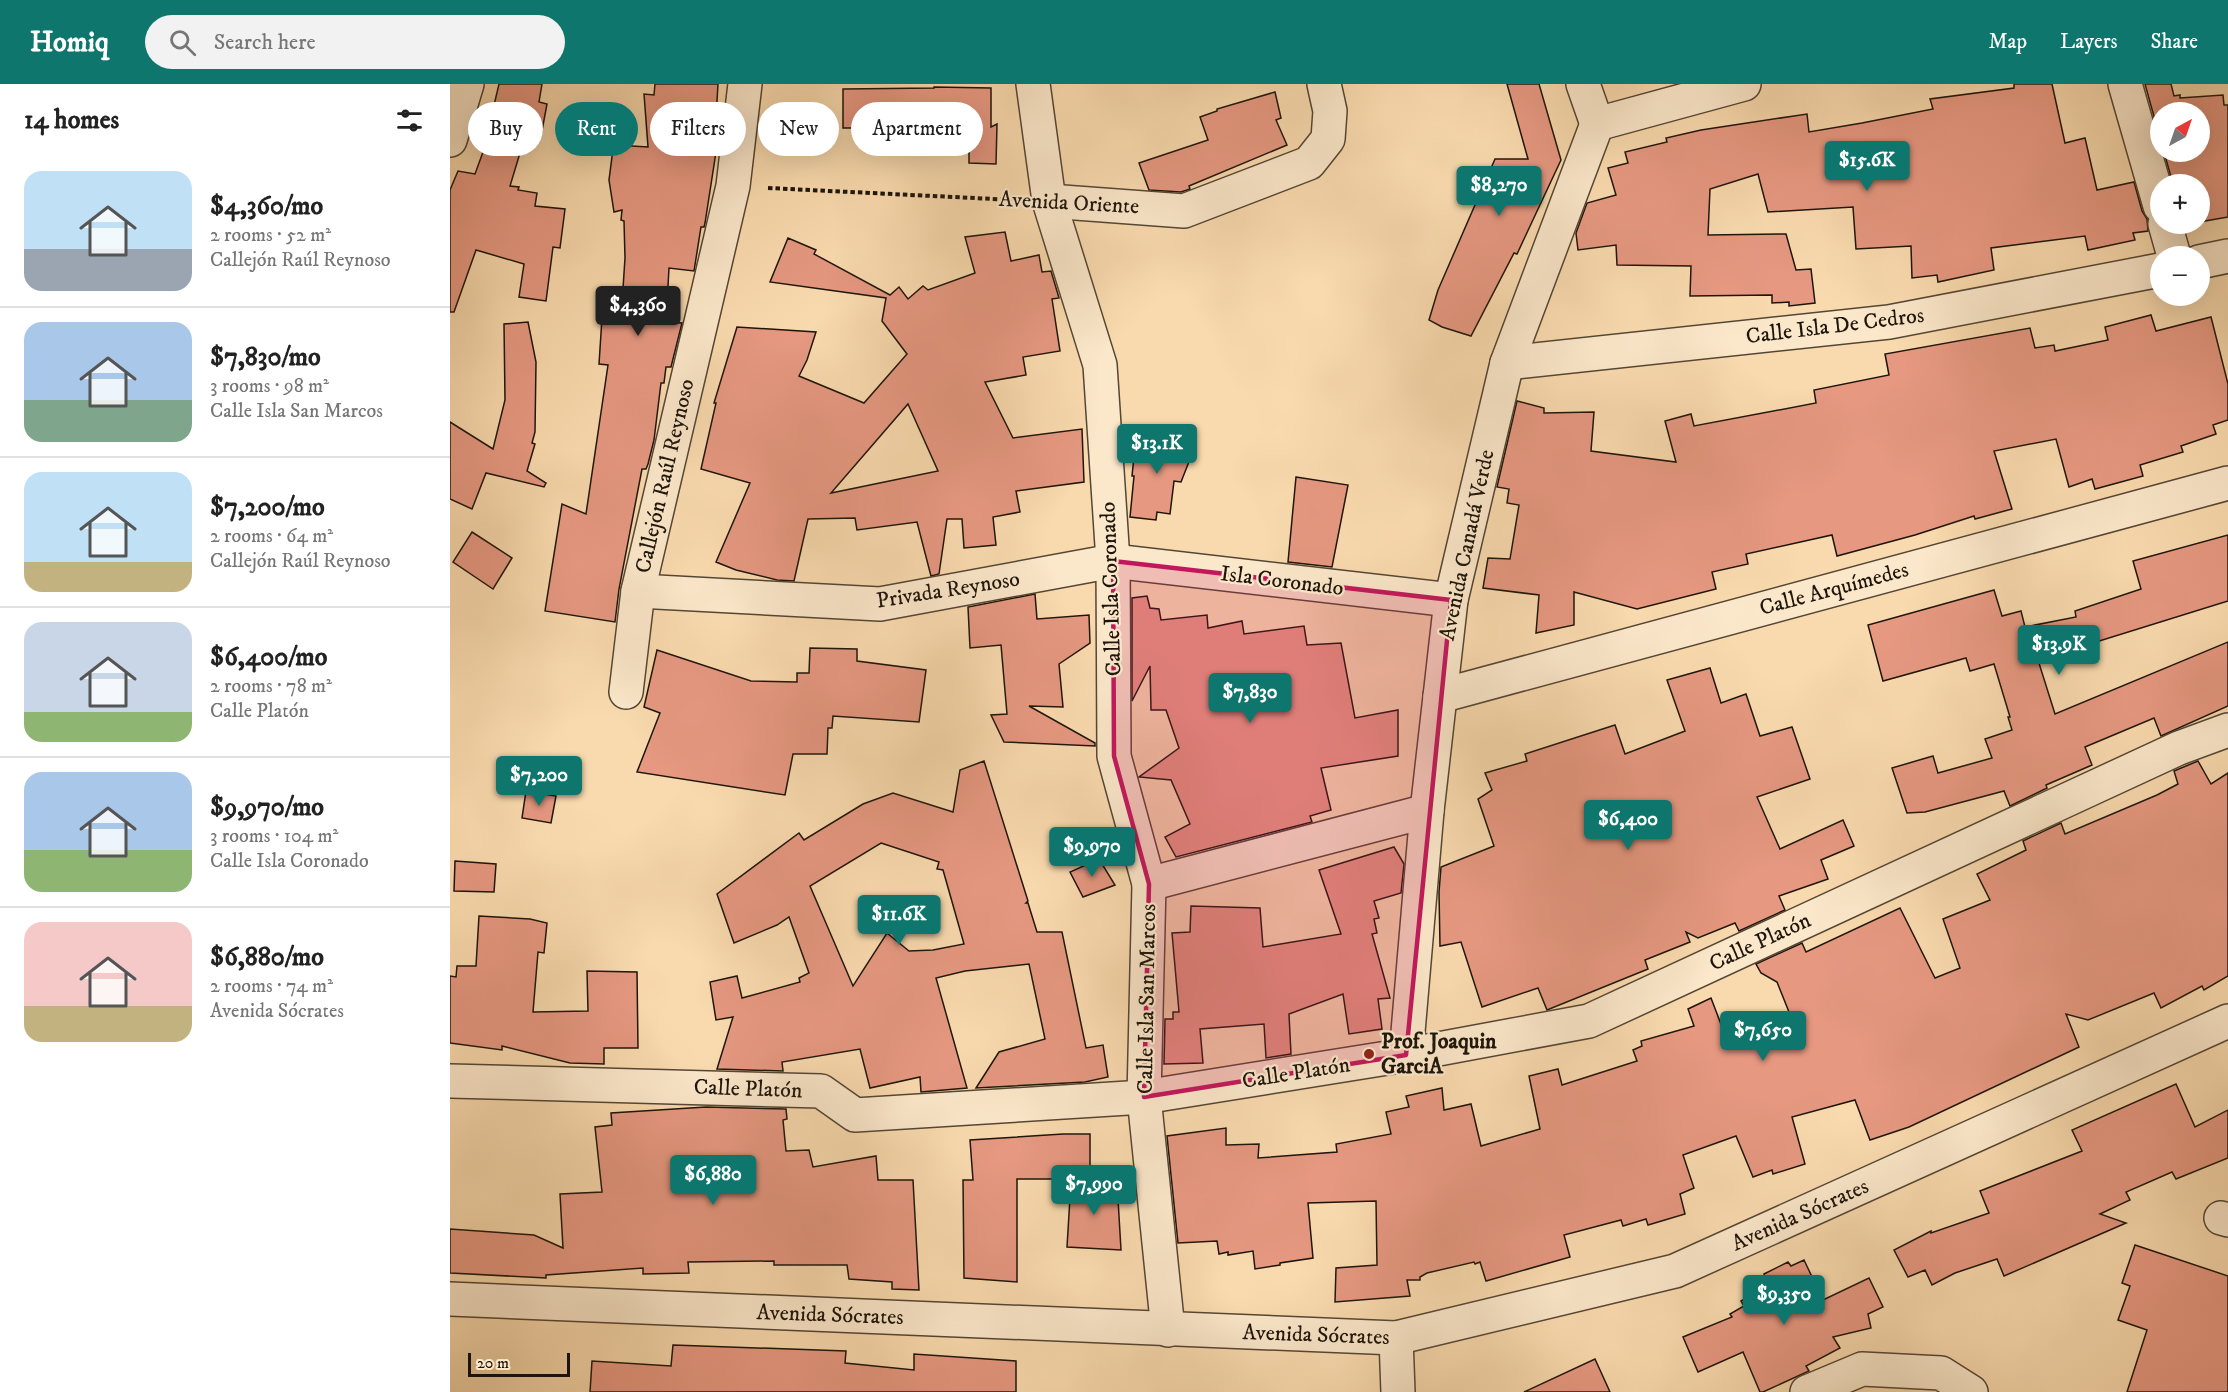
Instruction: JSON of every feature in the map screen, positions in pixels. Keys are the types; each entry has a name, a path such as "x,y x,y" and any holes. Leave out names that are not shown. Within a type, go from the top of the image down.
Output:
{"street":[{"path":"450,140 467,84"},
{"name":"Callejón Raúl Reynoso","path":"626,692 638,591 733,186 745,84"},
{"name":"Calle Isla Coronado","path":"1032,84 1048,201 1100,365 1113,561 1114,756 1149,884"},
{"name":"Avenida Oriente","path":"1048,201 1184,211 1309,163 1328,139 1330,111 1324,84"},
{"path":"1583,84 1597,124 1744,84"},
{"path":"2125,84 2151,174"},
{"name":"Avenida Canadá Verde","path":"1406,1055 1427,811 1452,600 1507,363 1597,124"},
{"path":"2210,260 2228,256"},
{"name":"Calle Isla De Cedros","path":"1507,363 1889,322 2150,272"},
{"name":"Calle Arquímedes","path":"1440,696 2228,483"},
{"name":"Privada Reynoso","path":"638,591 880,604 1113,561"},
{"name":"Isla Coronado","path":"1113,561 1452,600"},
{"name":"Calle Platón","path":"450,1081 821,1091 855,1115 1144,1097 1406,1055 1589,1021 2179,748 2228,730"},
{"name":"Calle Isla San Marcos","path":"1168,1330 1144,1097 1149,884 1427,811"},
{"name":"Avenida Sócrates","path":"450,1299 1396,1338 1675,1272 2228,1021"},
{"path":"1396,1338 1398,1392"},
{"path":"1807,1392 1863,1369 1941,1373 1971,1392"}],"path":[{"name":"Avenida Oriente","path":"733,186 1048,201"}],"highlighted area":[{"path":"1113,561 1451,600 1406,1055 1144,1097 1149,884 1114,756"}],"building":[{"path":"499,84 542,84 539,102 495,102"},
{"path":"655,84 718,84 717,102 650,102 650,156 715,156 705,223 704,227 701,227 694,271 669,268 666,322 682,323 671,367 666,367 664,383 661,383 654,440 646,469 642,469 615,622 545,611 562,504 586,514 608,365 599,364 602,318 621,319 625,258 624,221 621,220 622,210 614,212 609,180 612,156 638,156 638,146 648,147 644,94 654,95"},
{"path":"1507,84 1539,84 1561,160 1517,254 1514,253 1471,336 1442,327 1429,320 1438,290 1495,159 1528,159"},
{"path":"2014,84 2052,84 2065,143 2085,138 2097,190 2134,182 2142,211 2147,219 2148,231 2133,233 2135,240 2088,250 2085,236 1991,248 1994,270 1938,282 1937,275 1912,278 1911,246 1856,249 1853,207 1768,212 1758,174 1710,189 1708,235 1786,234 1796,270 1811,269 1815,303 1789,306 1789,302 1772,303 1772,295 1690,296 1691,266 1617,265 1616,245 1578,250 1576,233 1587,203 1616,195 1608,168 1628,163 1625,152 1667,142 1666,138 1701,130 1807,114 1809,132 1862,123 1933,109 1930,99 2014,88"},
{"path":"2145,84 2171,84 2174,96 2180,95 2180,98 2223,95 2224,105 2228,105 2228,217 2210,220 2210,174 2170,174 2167,162 2210,162 2210,102 2150,102"},
{"path":"991,88 991,127 997,124 996,164 969,163 969,156 983,156 983,102 851,102 851,128 843,128 843,89"},
{"path":"1275,92 1281,118 1276,120 1287,145 1189,186 1190,189 1181,192 1149,190 1139,163 1208,140 1200,117 1217,111 1217,109"},
{"path":"543,103 547,104 543,125"},
{"path":"482,156 519,156 510,186 519,187 518,190 537,193 535,206 565,209 560,248 553,247 546,301 519,297 524,264 476,250 454,312 450,312 450,190 458,171 475,174"},
{"path":"1005,232 1011,261 1039,255 1042,272 1051,271 1059,298 1052,299 1060,351 1023,357 1026,375 985,382 1013,438 1082,429 1084,482 1016,491 1020,512 993,517 996,545 964,548 962,519 947,519 939,574 931,576 917,522 857,530 855,518 808,519 794,581 777,580 736,570 716,562 750,483 701,469 716,403 714,403 737,327 816,332 799,376 864,403 907,354 882,321 886,298 770,282 788,238 816,250 814,254 890,295 899,287 908,299 923,286 928,290 975,273 965,237","holes":["908,404 938,471 831,493"]},
{"path":"2151,315 2156,331 2211,317 2228,384 2228,420 2213,425 2216,434 2181,446 2183,452 2140,465 2143,476 2095,489 2092,479 2069,487 2056,439 1994,451 2012,509 1975,519 1974,516 1837,556 1832,535 1746,554 1748,564 1712,572 1716,589 1637,609 1574,592 1574,625 1536,633 1539,595 1483,588 1488,558 1510,559 1519,505 1507,503 1509,489 1497,487 1517,401 1544,408 1544,413 1594,412 1591,451 1676,462 1665,421 1691,414 1694,426 1816,403 1814,390 1889,375 1885,354 2030,328 2035,348 2054,345 2055,351 2108,340 2105,327"},
{"path":"528,322 536,362 535,432 532,443 535,444 527,471 546,483 544,487 486,473 472,509 450,499 450,422 493,449 505,400 504,324"},
{"path":"1136,437 1196,444 1181,482 1174,481 1170,514 1157,512 1156,520 1130,517"},
{"path":"1296,477 1348,485 1332,567 1288,562"},
{"path":"472,532 512,558 493,589 453,562"},
{"path":"2228,535 2228,601 2038,660 2055,714 2228,642 2228,706 2161,736 2154,718 2085,747 2092,765 2046,785 2047,788 2010,806 2004,791 1925,812 1907,813 1892,768 1933,756 1938,773 1992,758 1985,739 2012,730 2008,717 2010,717 1994,664 1970,671 1966,658 1883,681 1868,625 1994,590 2002,616 2021,611 2025,627 2076,617 2075,611 2141,589 2133,561"},
{"path":"1035,594 1037,619 1089,615 1090,643 1059,664 1063,707 1029,706 1095,743 1095,746 1004,742 991,715 1007,714 1001,645 970,648 968,607"},
{"path":"1147,596 1150,608 1159,609 1161,620 1207,615 1208,628 1242,621 1244,634 1304,626 1307,645 1341,643 1355,718 1398,710 1398,756 1321,768 1331,810 1310,816 1312,822 1176,857 1165,837 1190,824 1171,780 1139,777 1179,748 1166,710 1151,710 1150,666 1132,701 1132,598"},
{"path":"810,648 857,649 857,661 926,670 919,722 833,716 832,728 828,728 827,754 793,754 785,795 637,772 660,713 644,707 657,650 751,681 797,682 797,673 809,673"},
{"path":"1710,668 1721,703 1746,694 1760,736 1792,727 1810,779 1757,797 1780,849 1843,820 1854,846 1821,860 1828,879 1779,896 1785,910 1739,931 1735,923 1698,938 1686,932 1690,942 1645,960 1648,969 1547,1010 1538,988 1482,1007 1461,942 1440,946 1439,892 1441,867 1494,846 1478,799 1492,790 1485,773 1527,761 1525,754 1615,725 1625,754 1685,731 1667,680"},
{"path":"984,761 1028,901 1026,903 1028,903 1037,932 1062,932 1086,1048 1103,1045 1108,1077 1085,1082 976,1088 999,1052 1045,1039 1029,964 965,971 936,978 967,1088 921,1092 920,1077 870,1088 860,1049 782,1062 783,1071 717,1069 733,1017 716,1020 710,982 737,976 742,998 800,982 799,978 809,973 789,917 777,925 734,943 717,894 799,833 804,840 863,804 893,793 953,812 960,770","holes":["881,843 939,862 937,869 943,870 964,944 933,950 909,951 887,933 853,986 810,886"]},
{"path":"2198,761 2211,784 2228,773 2228,976 2204,990 2202,986 2161,1008 2154,993 2088,1020 2066,1014 2079,1047 1909,1127 1870,1140 1855,1100 1792,1117 1805,1164 1773,1174 1772,1170 1753,1177 1736,1136 1683,1155 1694,1188 1680,1194 1685,1214 1648,1225 1646,1219 1623,1226 1621,1220 1564,1235 1570,1257 1486,1281 1480,1262 1475,1264 1474,1262 1427,1273 1420,1277 1420,1280 1407,1280 1410,1296 1335,1302 1336,1268 1377,1265 1376,1201 1308,1203 1313,1258 1280,1263 1280,1265 1255,1269 1253,1251 1219,1254 1217,1241 1178,1243 1167,1136 1226,1128 1226,1145 1259,1144 1258,1158 1337,1152 1336,1144 1391,1134 1386,1112 1409,1107 1406,1096 1442,1088 1444,1110 1471,1104 1481,1146 1540,1129 1529,1076 1558,1069 1562,1085 1637,1061 1633,1050 1642,1046 1641,1041 1694,1026 1688,1009 1711,998 1727,1040 1791,1017 1777,982 1761,973 1756,964 1802,943 1806,952 1900,908 1935,978 1960,968 1943,919 1990,900 1977,874 2026,850 2023,841 2061,823 2065,834 2157,795 2178,784 2174,771"},
{"path":"526,791 556,796 551,823 522,818"},
{"path":"1394,847 1404,864 1401,893 1374,901 1379,918 1374,919 1377,933 1372,934 1390,998 1378,999 1382,1029 1349,1034 1343,994 1289,1014 1291,1054 1266,1058 1264,1024 1200,1029 1203,1063 1164,1064 1165,1019 1173,1019 1173,1012 1179,1012 1172,933 1190,932 1191,906 1260,908 1263,947 1341,934 1319,870"},
{"path":"1099,859 1115,885 1083,897 1070,872"},
{"path":"455,861 496,864 494,892 454,891"},
{"path":"479,916 530,919 547,923 544,953 538,952 533,1012 588,1011 587,971 637,972 638,1048 604,1048 604,1064 570,1063 502,1046 502,1050 450,1043 450,976 456,977 457,966 476,966"},
{"path":"2176,1084 2195,1127 2228,1110 2228,1158 2176,1179 2172,1172 2126,1192 2130,1200 2100,1214 2126,1223 2004,1276 1997,1259 1955,1273 1932,1285 1925,1270 1908,1277 1894,1250 1931,1231 1931,1233 1989,1213 1980,1191 2082,1151 2072,1130"},
{"path":"706,1107 786,1109 787,1119 783,1120 786,1151 809,1150 813,1167 876,1156 878,1180 913,1180 919,1290 892,1289 892,1282 849,1279 847,1265 774,1265 774,1261 688,1262 689,1273 643,1274 643,1268 546,1275 546,1278 450,1273 450,1229 534,1235 563,1248 560,1194 602,1192 595,1127 612,1125 611,1113"},
{"path":"1090,1134 1090,1179 1017,1179 1017,1282 964,1278 963,1180 973,1180 970,1140"},
{"path":"1071,1181 1117,1182 1121,1250 1067,1247"},
{"path":"2135,1245 2228,1276 2228,1392 2127,1392 2147,1330 2118,1320 2130,1286 2122,1283"},
{"path":"1804,1260 1823,1300 1869,1278 1883,1307 1868,1314 1871,1328 1833,1337 1840,1348 1806,1366 1809,1371 1763,1392 1760,1392 1743,1352 1698,1372 1683,1337 1732,1317 1730,1314 1744,1306 1741,1301 1753,1294 1749,1285 1765,1277 1764,1274 1788,1262 1791,1266"},
{"path":"673,1345 846,1351 845,1363 914,1370 914,1354 1016,1361 1016,1392 590,1392 592,1361 671,1366"},
{"path":"1595,1359 1610,1392 1524,1392"}],"place":[{"name":"Prof. Joaquin GarciA","path":"1369,1054"}]}
